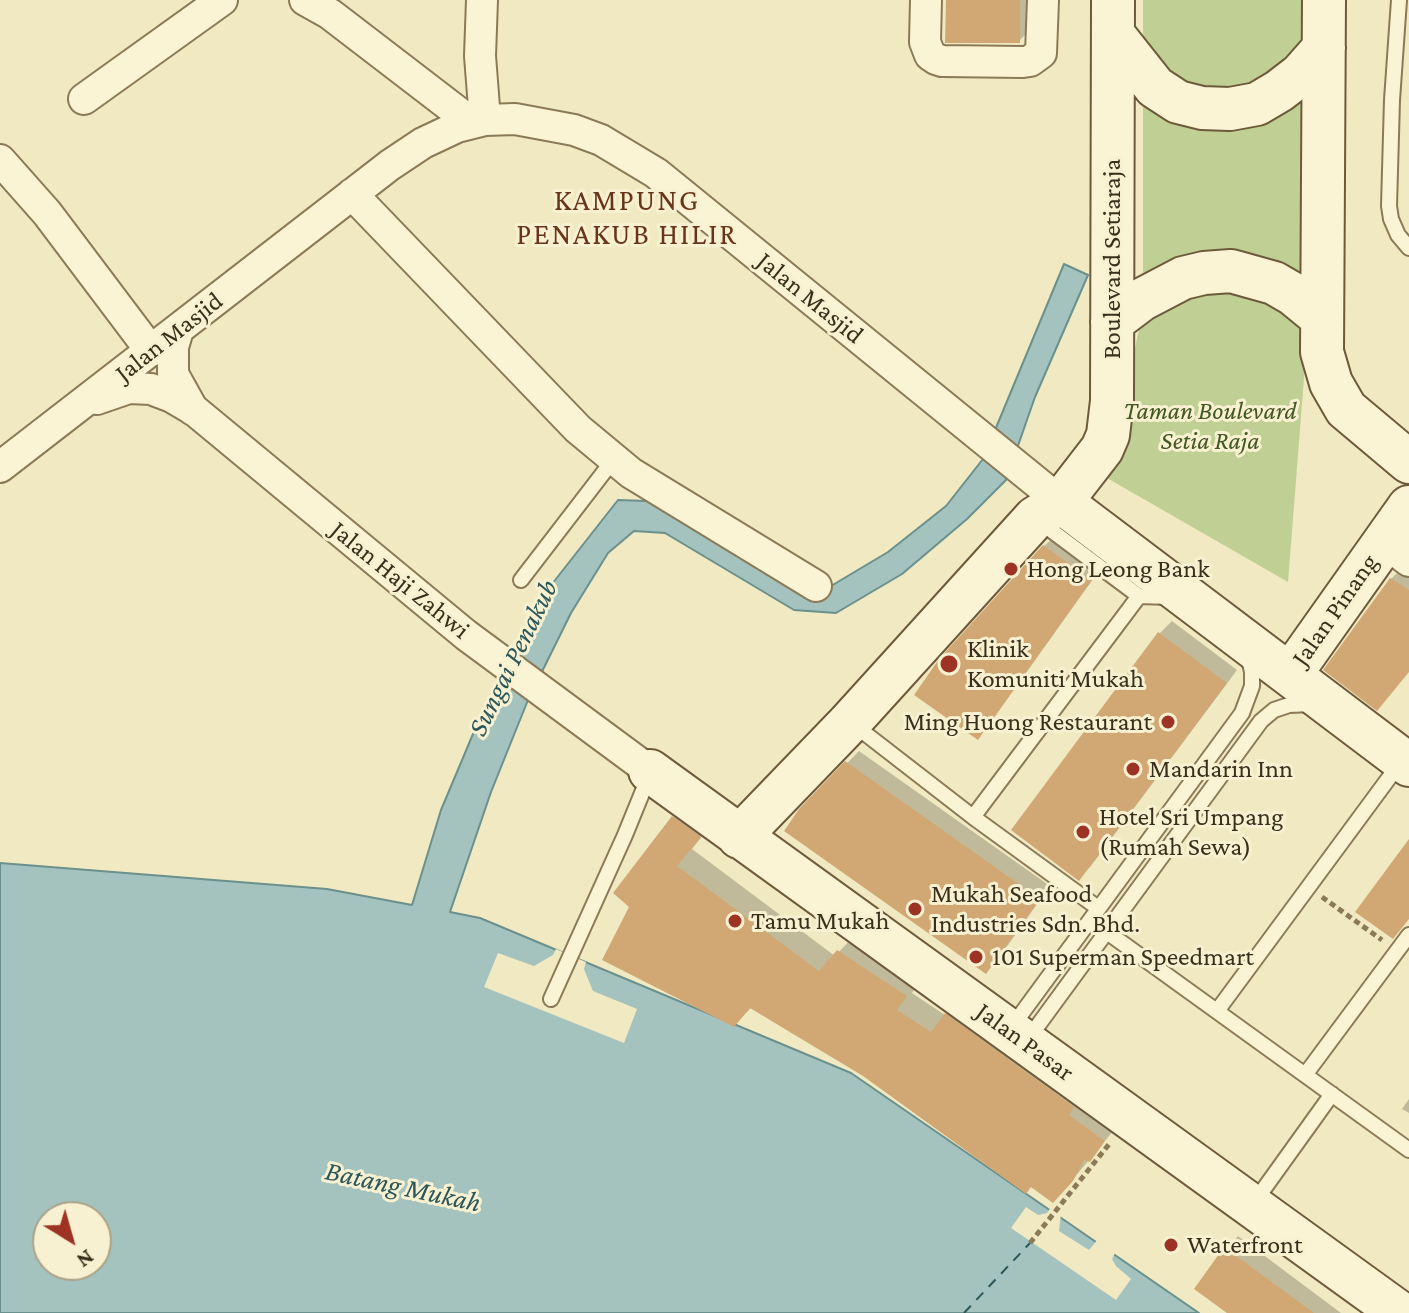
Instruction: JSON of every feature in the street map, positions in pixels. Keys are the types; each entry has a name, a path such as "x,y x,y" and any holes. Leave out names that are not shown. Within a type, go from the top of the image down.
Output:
{"street":[{"path":"84,99 222,0"},
{"path":"305,0 330,14 478,122"},
{"path":"478,122 482,0"},
{"path":"926,0 925,42 930,55 936,59 1023,62 1041,53 1043,0"},
{"path":"1324,0 1322,352 1338,398 1357,421 1409,462"},
{"path":"1113,17 1155,87 1178,102 1202,108 1230,109 1257,104 1301,74 1324,48"},
{"name":"Boulevard Setiaraja","path":"1043,500 1093,463 1108,435 1112,401 1113,17"},
{"name":"Jalan Masjid","path":"0,467 352,194 423,143 457,127 515,119 574,130 601,140 630,156 685,195 984,440 1043,500"},
{"path":"0,160 47,213 151,351"},
{"path":"352,194 578,429 654,487 816,586"},
{"path":"1112,322 1141,300 1183,278 1231,271 1274,283 1321,317"},
{"name":"Jalan Haji Zahwi","path":"178,330 173,347 173,374 184,398 194,410"},
{"name":"Jalan Haji Zahwi","path":"81,406 129,388 151,389 194,410 466,635 650,771"},
{"path":"739,837 850,722 1043,500 1190,599 1406,762"},
{"name":"Jalan Pinang","path":"1290,675 1396,551 1409,507"},
{"name":"Jalan Pasar","path":"650,771 1400,1313"}],"lane":[{"path":"1399,0 1395,31 1389,206 1398,235 1409,248"},
{"path":"1395,31 1409,42"},
{"path":"521,580 614,459"},
{"path":"1043,500 1139,596 1190,599"},
{"path":"973,817 1139,596"},
{"path":"1017,1037 1098,908 1242,713 1252,686 1252,672 1243,639"},
{"path":"1017,1037 1107,932 1261,721 1274,710 1289,705 1307,703 1337,711"},
{"path":"850,722 1098,908"},
{"path":"1217,1011 1308,887 1406,762"},
{"path":"551,999 625,835 650,771"},
{"path":"1107,932 1409,1150"},
{"path":"1305,1075 1409,935"},
{"path":"1253,1205 1332,1094"}],"path":[{"path":"1308,887 1397,951"},
{"path":"1030,1243 1130,1117"}],"green space":[{"name":"Taman Boulevard Setia Raja","path":"1143,0 1306,0 1304,378 1288,582 1107,478 1143,311"}],"water":[{"path":"1064,264 1088,275 1035,397 1006,480 967,519 902,574 836,613 794,610 665,533 634,531 608,553 571,613 528,700 491,792 450,912 480,918 851,1073 1199,1313 0,1313 0,863 327,889 412,905 441,810 481,715 552,584 618,500 647,501 826,589 888,552 946,506 983,459"}],"pier":[{"path":"556,949 586,962 584,969 593,991 637,1009 624,1043 484,987 498,953 534,966 553,955"},
{"path":"1026,1207 1038,1215 1047,1213 1051,1207 1061,1214 1059,1231 1089,1250 1098,1239 1116,1251 1112,1259 1131,1279 1116,1300 1011,1228"}],"building":[{"path":"946,0 1020,0 1020,43 945,43"},
{"path":"1043,545 1092,580 978,740 914,695 939,659"},
{"path":"1390,578 1409,590 1409,672 1377,711 1323,670"},
{"path":"1158,632 1227,683 1079,881 1011,830"},
{"path":"845,761 1040,899 986,974 784,831 799,809"},
{"path":"672,816 701,837 677,866 819,971 837,950 907,996 897,1010 931,1032 945,1013 1074,1107 1069,1115 1105,1141 1090,1162 1084,1160 1073,1181 1053,1203 1031,1187 1026,1194 863,1076 750,1008 734,1027 602,960 629,907 613,893"},
{"path":"1409,839 1409,919 1393,939 1355,912"},
{"path":"1224,1247 1314,1313 1227,1313 1194,1289"}],"ferry route":[{"path":"964,1313 1030,1243"}],"place":[{"name":"Hong Leong Bank","path":"1011,569"},
{"name":"Klinik Komuniti Mukah","path":"949,664"},
{"name":"Ming Huong Restaurant","path":"1168,722"},
{"name":"Mandarin Inn","path":"1133,769"},
{"name":"Hotel Sri Umpang (Rumah Sewa)","path":"1083,832"},
{"name":"Mukah Seafood Industries Sdn. Bhd.","path":"915,909"},
{"name":"Tamu Mukah","path":"735,921"},
{"name":"101 Superman Speedmart","path":"976,957"},
{"name":"Waterfront","path":"1171,1245"}],"district":[{"name":"KAMPUNG PENAKUB HILIR","path":"627,218"}],"water label":[{"name":"Sungai Penakub","path":"513,658"},
{"name":"Batang Mukah","path":"403,1187"}]}
